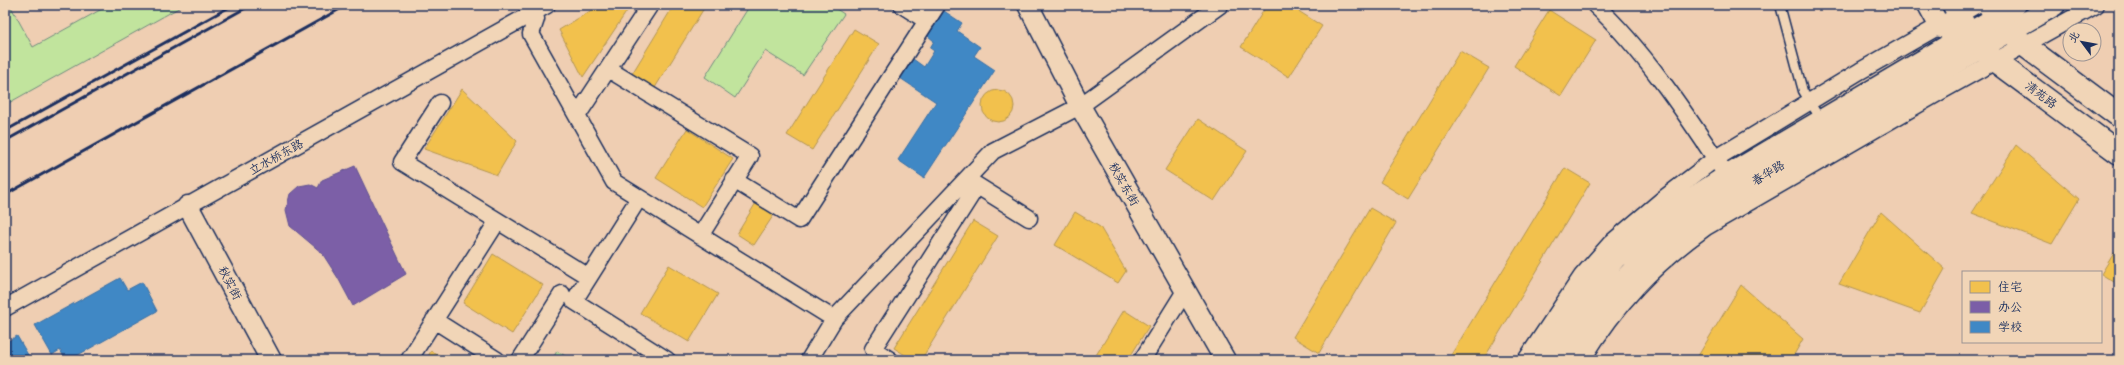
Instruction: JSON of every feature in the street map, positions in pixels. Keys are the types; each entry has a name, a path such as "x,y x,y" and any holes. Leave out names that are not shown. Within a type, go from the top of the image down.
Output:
{"main road":[{"path":"2003,21 2119,116"},
{"name":"清苑路","path":"1972,28 2119,153"}],"street":[{"name":"立水桥东路","path":"5,308 547,5"},
{"path":"577,116 650,5"},
{"path":"902,5 927,20"},
{"path":"734,180 799,220 937,5"},
{"name":"秋实东街","path":"1028,5 1080,106 1225,360"},
{"path":"890,360 873,349 972,182 993,151 1080,106 1220,5"},
{"path":"1596,5 1612,20 1668,90 1726,176"},
{"path":"1526,360 1582,276 1611,243 1715,159 1939,26 1928,5"},
{"path":"2003,21 2016,5"},
{"path":"1972,28 2003,21 2055,5"},
{"path":"1582,360 1618,307 1645,277 1674,250 1972,28 2003,21 2096,5"},
{"path":"532,14 536,19 531,34 614,182 834,319"},
{"name":"清苑路","path":"1939,26 1972,28"},
{"name":"春华路","path":"1544,360 1582,300 1616,258 1657,221 1685,201 1972,28"},
{"name":"春华路","path":"1567,360 1599,309 1614,290 1651,250 1669,236 1752,182 1972,28"},
{"path":"608,69 750,156 700,236"},
{"path":"440,103 402,162 583,274"},
{"path":"972,182 1029,218"},
{"path":"809,360 834,319 972,182"},
{"path":"520,360 568,298 583,274 639,198"},
{"name":"秋实街","path":"188,206 272,360"},
{"path":"409,360 497,222"},
{"path":"1142,360 1185,291"},
{"path":"568,298 662,359"},
{"path":"434,320 497,360"}],"lane":[{"path":"1780,5 1803,91 1821,120"}],"green space":[{"path":"5,5 10,5 33,47 109,5 184,5 5,105"},
{"path":"750,5 830,5 844,14 803,75 765,51 735,98 705,77"},
{"path":"557,351 572,360 552,360"}],"building: 住宅":[{"path":"600,5 631,5 583,77 559,30"},
{"path":"674,5 706,5 653,91 630,77"},
{"path":"1267,5 1289,5 1322,26 1289,77 1241,47"},
{"path":"1549,10 1596,40 1561,96 1514,66"},
{"path":"854,29 879,44 812,150 787,135"},
{"path":"1460,51 1489,68 1408,199 1380,182"},
{"path":"462,89 517,141 497,175 424,149"},
{"path":"995,90 1001,90 1011,97 1014,106 1013,112 1007,119 1001,122 995,122 985,115 982,109 982,103 989,93"},
{"path":"1198,119 1247,151 1214,201 1165,170"},
{"path":"687,129 733,159 702,207 656,178"},
{"path":"2016,145 2079,199 2052,244 1972,213"},
{"path":"1565,168 1590,183 1483,360 1448,360"},
{"path":"757,201 775,213 754,245 737,234"},
{"path":"1370,208 1396,223 1319,353 1293,337"},
{"path":"1075,212 1100,227 1126,271 1118,283 1055,245"},
{"path":"1881,212 1945,269 1920,313 1839,284"},
{"path":"973,221 998,236 921,360 913,360 894,348"},
{"path":"2119,245 2119,285 2102,275"},
{"path":"493,254 543,285 512,334 463,303"},
{"path":"669,265 718,294 689,342 640,313"},
{"path":"1741,285 1803,339 1791,360 1710,360 1698,356"},
{"path":"1124,310 1149,326 1128,360 1093,360"},
{"path":"431,351 446,360 426,360"}],"building: 办公":[{"path":"355,166 406,274 353,306 322,253 290,226 286,210 290,194 299,186 310,184 318,188 322,180"}],"building: 学校":[{"path":"944,11 962,23 957,31 980,47 974,56 995,70 924,178 898,160 936,102 900,78 913,59 924,67 934,51 930,48 934,41 928,36"},
{"path":"120,278 127,290 142,282 157,311 69,360 66,360 60,350 52,355 35,325"},
{"path":"17,336 31,360 5,360 5,343"},
{"path":"176,356 179,360 167,360"}],"railway":[{"path":"5,131 233,5"},
{"path":"5,141 251,5"},
{"path":"5,195 347,5"}]}
